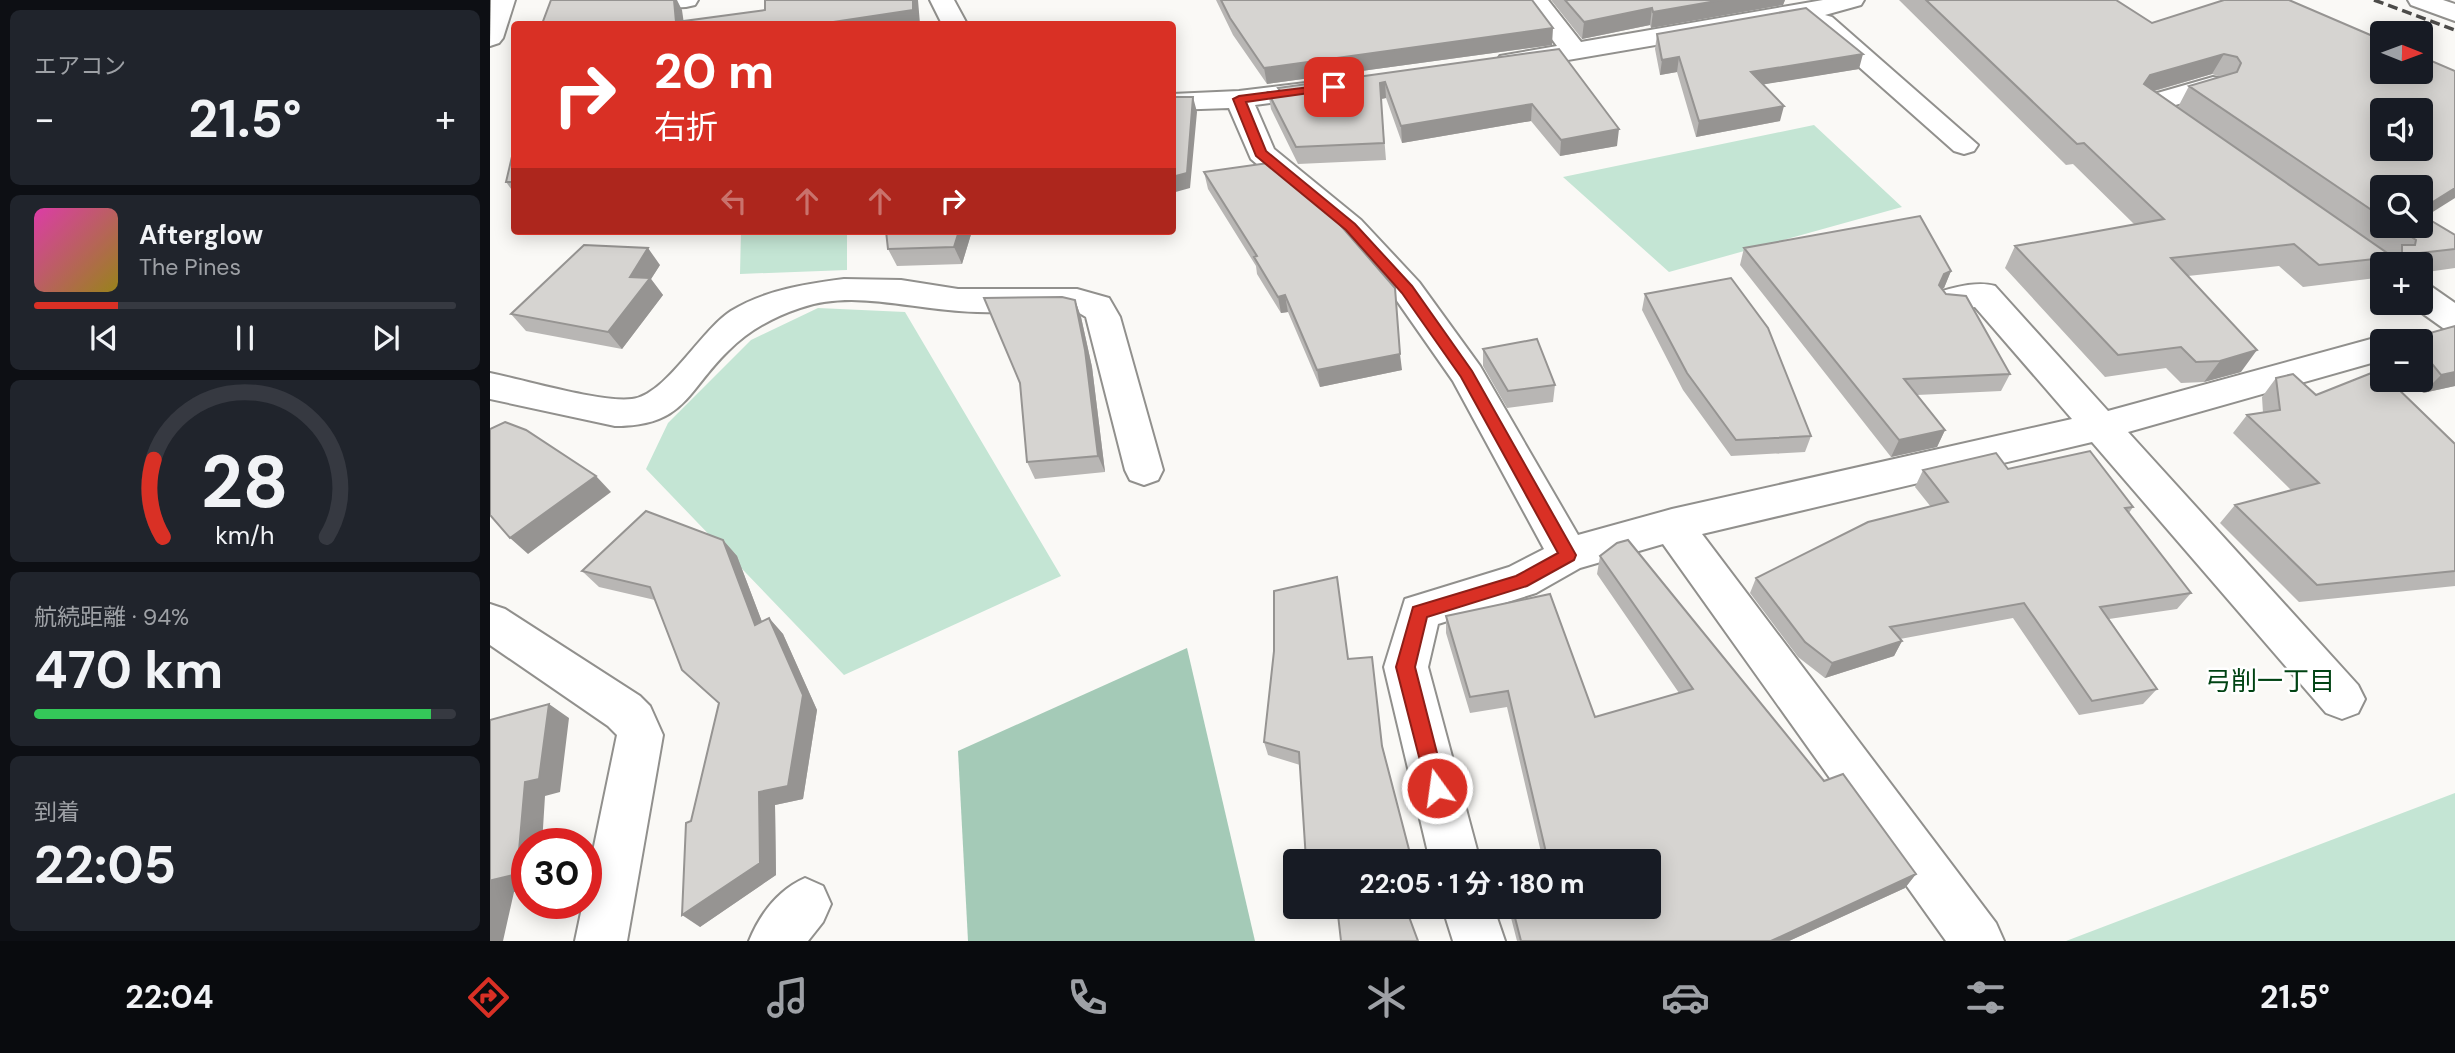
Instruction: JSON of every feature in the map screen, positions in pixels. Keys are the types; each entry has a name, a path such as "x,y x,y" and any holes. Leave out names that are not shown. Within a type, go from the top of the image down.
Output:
{"street":[{"path":"490,38 503,0"},
{"path":"574,0 631,3 686,0"},
{"path":"942,0 952,21"},
{"path":"1535,0 1575,52"},
{"path":"1483,65 1575,52 1802,6 1852,0"},
{"path":"2420,0 2452,11"},
{"path":"1802,6 1964,145"},
{"path":"2206,143 2150,104 2213,85"},
{"path":"1176,102 1239,99 1345,86"},
{"path":"1239,99 1261,153 1350,227 1407,290 1467,374 1568,555"},
{"path":"490,386 615,413 632,413 653,408 671,396 715,344 744,319 796,297 844,290 901,291 958,300 1077,300 1097,306 1103,317 1144,470"},
{"path":"1951,300 1983,294 2342,699"},
{"path":"2433,304 2455,320"},
{"path":"2433,333 2455,327"},
{"path":"1452,849 1406,667 1420,612 1521,581 1568,555 1672,525 2102,426 2370,351"},
{"path":"1672,525 1978,941"},
{"path":"490,622 624,711 634,721 640,735 601,941"},
{"path":"1471,919 1479,941"}],"green space":[{"path":"1814,125 1902,207 1669,272 1563,177"},
{"path":"741,235 847,235 847,270 740,274"},
{"path":"818,308 905,312 1061,576 844,675 646,469 668,423 751,340"},
{"path":"1187,648 1255,941 968,941 958,751"},
{"path":"2455,793 2455,941 2066,941"}],"building":[{"path":"551,0 674,0 676,21 543,21"},
{"path":"765,0 913,0 913,10 840,21 683,21 765,10"},
{"path":"1221,0 1532,0 1553,28 1264,68"},
{"path":"1565,0 1722,0 1653,12 1652,8 1584,22"},
{"path":"1926,0 2116,0 2152,23 2224,0 2289,0 2370,35 2370,84 2433,84 2433,62 2455,71 2455,188 2433,202 2433,175 2370,175 2370,209 2189,86 2237,72 2241,63 2237,57 2224,54 2150,75 2144,84 2386,252 2370,252 2370,259 2319,265 2294,244 2171,258 2257,350 2220,361 2196,362 2181,347 2118,355 2015,246 2164,219 2084,143 2077,144"},
{"path":"1806,8 1863,54 1751,72 1784,106 1699,121 1679,57 1662,60 1657,34"},
{"path":"1559,49 1619,129 1561,140 1532,104 1401,126 1385,82 1380,83 1384,143 1296,147 1268,92 1281,92 1278,88"},
{"path":"1176,97 1193,97 1187,173 1176,176"},
{"path":"511,161 511,182 506,182"},
{"path":"1268,163 1335,219 1395,288 1400,354 1317,370 1285,295 1278,297 1254,257 1257,256 1204,172"},
{"path":"1920,216 1951,271 1944,274 1939,285 1946,294 1966,296 2010,374 1904,379 1945,430 1899,440 1744,248"},
{"path":"2433,222 2455,235 2455,249 2402,252 2402,245 2415,245 2416,240 2413,238 2433,238"},
{"path":"886,235 958,235 954,247 888,249"},
{"path":"584,245 648,248 630,277 650,278 608,332 511,314"},
{"path":"1731,278 1768,328 1811,436 1736,440 1687,373 1645,294"},
{"path":"1062,297 1075,300 1085,350 1098,456 1027,462 1020,383 984,298"},
{"path":"2455,326 2455,372 2441,375 2433,365 2433,332"},
{"path":"1537,339 1555,385 1508,391 1483,349"},
{"path":"2293,374 2316,395 2370,374 2370,392 2401,392 2455,444 2455,571 2317,585 2235,505 2319,483 2247,415 2280,410 2276,378"},
{"path":"505,422 526,430 596,476 510,538 490,515 490,429"},
{"path":"2090,451 2133,507 2125,508 2191,593 2100,607 2157,689 2092,701 2024,603 1890,627 1902,641 1832,663 1805,642 1756,578 1868,522 1948,502 1923,470 1996,453 2008,469"},
{"path":"646,511 723,540 755,625 769,618 803,695 788,786 759,792 760,863 682,915 686,823 691,821 719,703 682,670 650,587 582,571"},
{"path":"1628,540 1824,781 1843,774 1916,874 1771,941 1521,941 1515,919 1661,919 1661,849 1545,849 1508,691 1470,697 1446,616 1550,594 1595,717 1693,689 1600,556 1617,543"},
{"path":"1337,577 1348,659 1372,657 1382,746 1409,849 1305,849 1299,752 1264,742 1274,651 1274,591"},
{"path":"549,704 539,779 525,782 521,828 511,828 511,875 492,880 490,888 490,720"},
{"path":"1338,919 1410,919 1418,941 1341,941"}],"railway":[{"path":"2374,0 2455,30"}],"district":[{"name":"弓削一丁目","path":"2270,681"}],"route":[{"path":"1334,87 1239,99 1261,153 1350,227 1407,290 1467,374 1568,555 1521,581 1420,612 1406,667 1437,788"}]}
